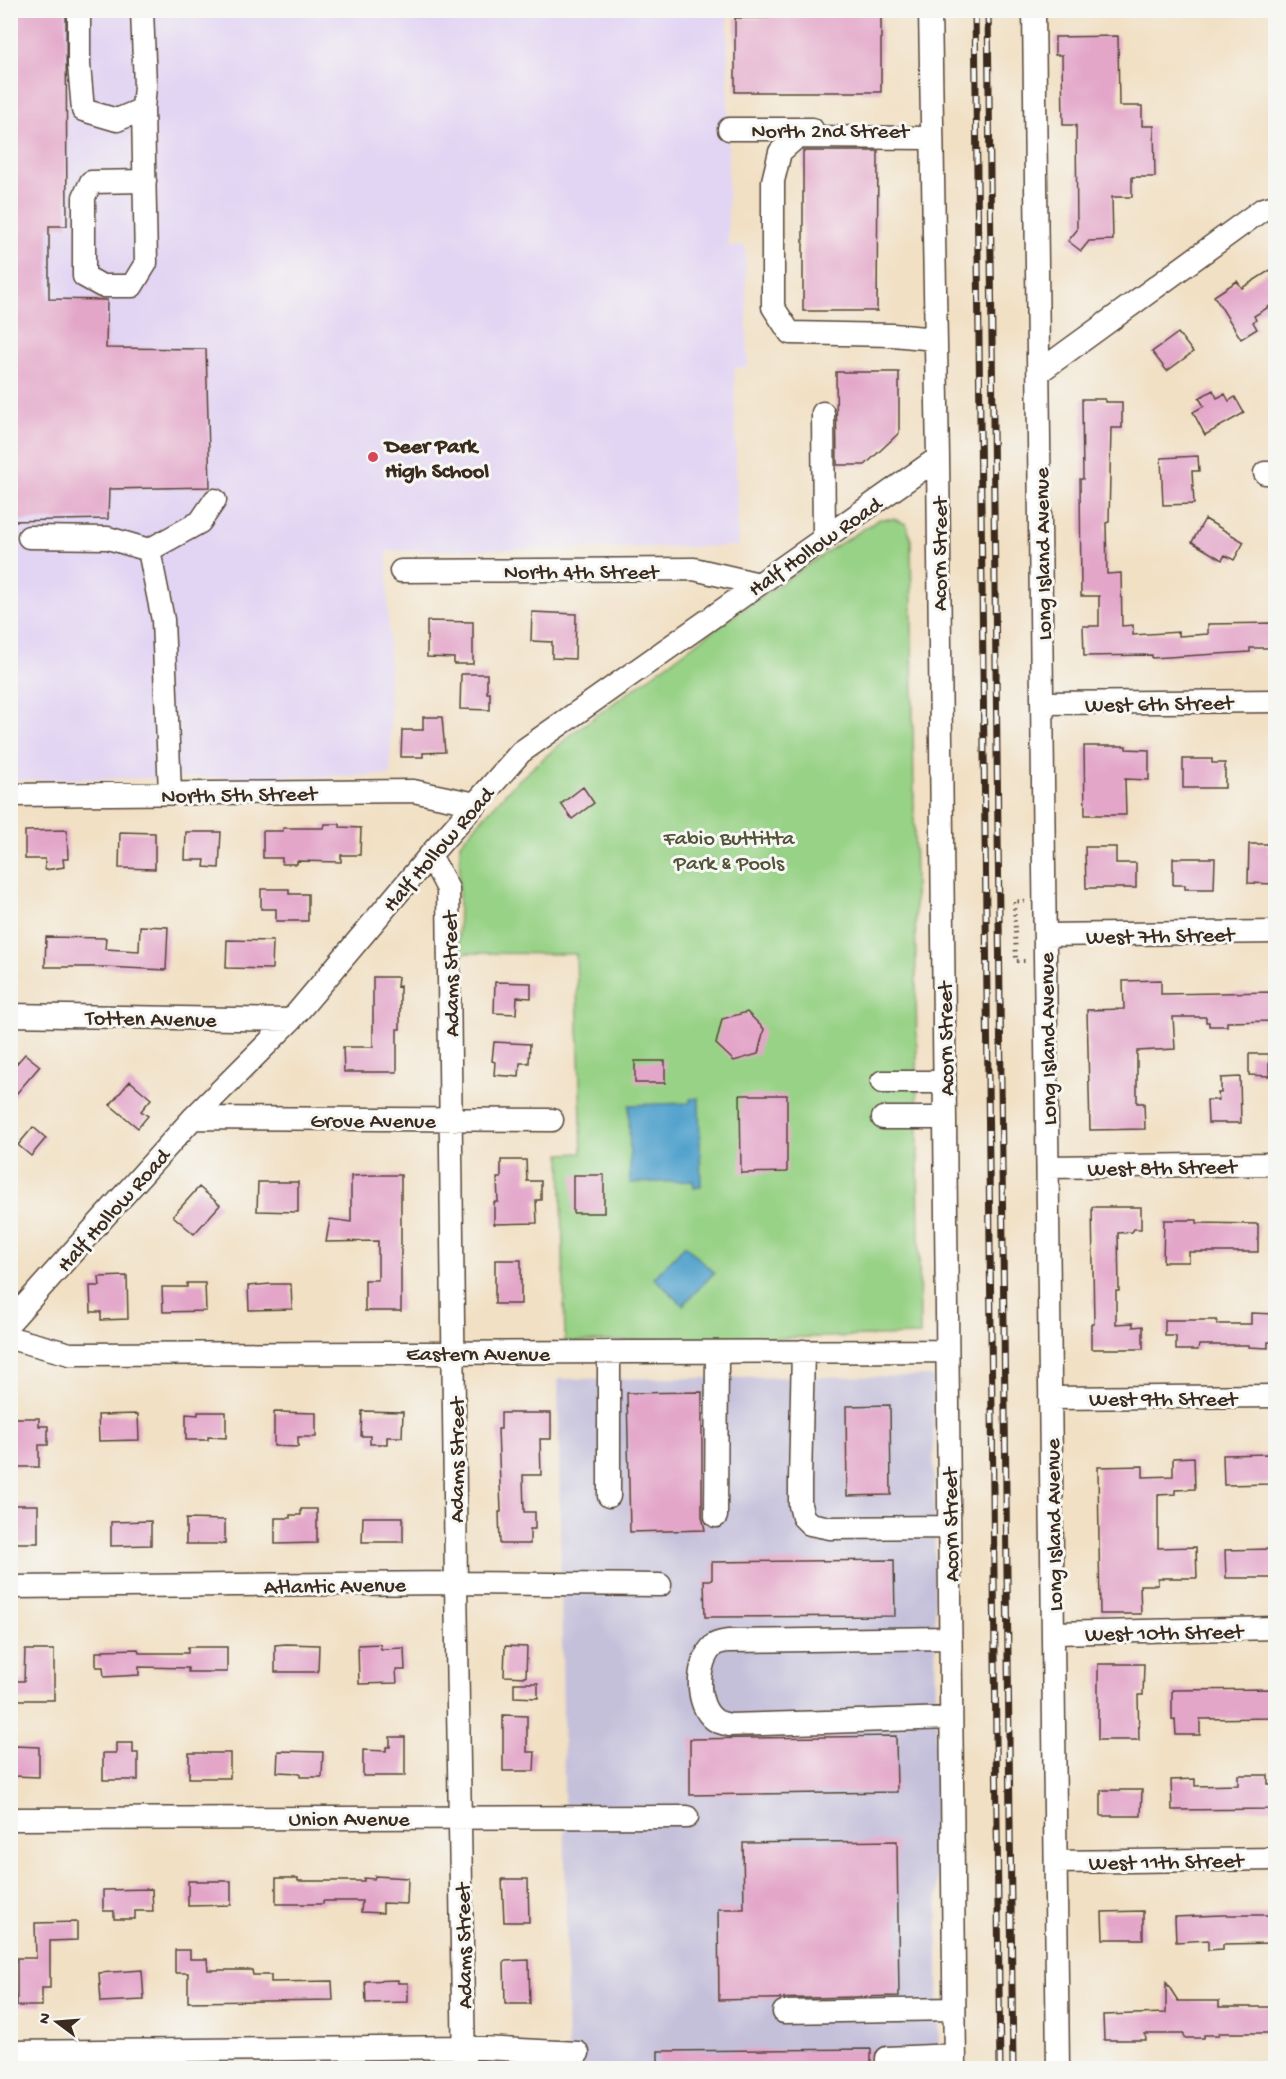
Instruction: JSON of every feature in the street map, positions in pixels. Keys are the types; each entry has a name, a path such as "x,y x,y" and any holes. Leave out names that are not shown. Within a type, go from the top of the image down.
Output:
{"street":[{"path":"79,10 79,65 83,110 117,120 143,109"},
{"path":"142,10 145,86 143,109 145,181 146,263 132,286 102,286 84,276 84,197 91,182 145,181"},
{"name":"Acorn Street","path":"930,10 938,458 955,2062"},
{"name":"Long Island Avenue","path":"1035,10 1058,2068"},
{"name":"North 2nd Street","path":"729,129 931,133"},
{"path":"931,133 797,136 780,152 773,181 773,306 790,333 893,335 935,339"},
{"path":"1039,372 1263,208 1275,206"},
{"path":"823,413 824,539"},
{"name":"Half Hollow Road","path":"10,1322 194,1118 291,1020 471,803 521,752 938,458"},
{"path":"29,537 108,538 149,550 200,522 215,500"},
{"path":"149,550 163,620 170,793"},
{"name":"North 4th Street","path":"401,571 694,569 759,584"},
{"name":"West 6th Street","path":"1042,703 1275,701"},
{"name":"North 5th Street","path":"10,795 413,791 471,803"},
{"name":"Adams Street","path":"430,855 448,889 464,2058"},
{"name":"West 7th Street","path":"1045,935 1275,933"},
{"name":"Totten Avenue","path":"10,1015 291,1020"},
{"path":"882,1082 944,1082"},
{"name":"Grove Avenue","path":"194,1118 552,1120"},
{"path":"882,1118 944,1118"},
{"name":"West 8th Street","path":"1048,1167 1275,1164"},
{"name":"Eastern Avenue","path":"10,1338 70,1354 947,1351"},
{"path":"609,1352 609,1496"},
{"path":"716,1516 717,1352"},
{"path":"803,1352 800,1481 803,1516 810,1524 830,1528 949,1527"},
{"name":"West 9th Street","path":"1050,1398 1275,1396"},
{"name":"Atlantic Avenue","path":"10,1587 456,1582 660,1585"},
{"name":"West 10th Street","path":"1053,1633 1275,1628"},
{"path":"950,1638 728,1641 716,1644 708,1653 702,1666 701,1690 704,1705 710,1715 717,1721 729,1725 951,1718"},
{"name":"Union Avenue","path":"10,1819 687,1817"},
{"name":"West 11th Street","path":"1056,1862 1275,1859"},
{"path":"784,2012 954,2009"},
{"path":"10,2052 464,2058 578,2053"},
{"path":"887,2068 887,2058 955,2062"}],"path":[{"path":"1025,902 1014,901 1016,961 1025,961"}],"shaded area":[{"name":"Deer Park High School","path":"10,11 728,11 728,246 745,246 748,367 734,368 738,546 387,551 391,775 11,780"},
{"path":"933,1376 939,2068 568,2068 558,1379"}],"green space":[{"name":"Fabio Buttitta Park & Pools","path":"880,519 894,519 906,524 911,538 920,1335 565,1342 561,1154 582,1153 576,954 458,953 460,843 513,785 574,732 735,615"}],"water":[{"path":"699,1098 701,1187 694,1188 693,1181 630,1183 629,1105 690,1103 690,1099"},
{"path":"685,1245 714,1273 683,1305 654,1278"}],"building":[{"path":"10,10 66,10 67,226 49,226 49,299 107,300 106,348 206,349 210,487 109,489 108,519 10,521"},
{"path":"768,10 881,10 881,92 735,92 735,18 768,18"},
{"path":"1118,36 1119,106 1142,106 1142,126 1154,126 1155,177 1132,177 1132,197 1112,197 1113,240 1089,241 1081,251 1068,241 1077,230 1076,125 1063,125 1062,55 1055,55 1055,37"},
{"path":"803,151 878,151 877,311 803,311"},
{"path":"1275,267 1275,303 1254,316 1256,320 1253,322 1257,329 1241,339 1214,296 1237,281 1242,288"},
{"path":"1178,333 1193,352 1167,371 1152,352"},
{"path":"836,372 899,372 899,433 865,465 837,465"},
{"path":"1213,390 1217,398 1225,394 1229,401 1235,397 1244,413 1205,435 1193,412 1204,406 1199,398"},
{"path":"1082,399 1122,402 1122,428 1111,428 1109,522 1106,523 1107,574 1121,573 1122,626 1133,625 1133,635 1179,632 1179,636 1208,634 1208,624 1275,623 1275,648 1250,648 1250,652 1152,658 1152,655 1084,656 1083,626 1099,626 1099,596 1081,596"},
{"path":"1198,456 1199,471 1192,471 1194,504 1163,505 1161,458"},
{"path":"1205,519 1244,542 1234,560 1225,555 1222,560 1192,542"},
{"path":"532,612 576,614 575,659 552,658 552,642 531,641"},
{"path":"427,621 473,622 473,664 454,664 454,658 427,657"},
{"path":"461,674 487,674 490,710 460,709"},
{"path":"423,717 442,717 445,752 423,753 423,757 401,757 402,730 423,730"},
{"path":"1084,746 1126,746 1126,749 1149,750 1149,780 1125,779 1126,815 1085,815"},
{"path":"1183,759 1212,759 1212,763 1225,763 1225,788 1183,788"},
{"path":"583,787 594,803 572,819 561,804"},
{"path":"325,824 361,828 360,855 341,855 341,862 297,861 297,864 282,864 282,858 263,858 263,831 283,831 283,828 324,828"},
{"path":"67,830 68,859 63,859 64,867 45,870 45,859 25,859 25,831"},
{"path":"120,832 155,833 155,869 119,868"},
{"path":"186,832 221,832 219,868 204,867 205,860 185,860"},
{"path":"1249,844 1269,844 1268,853 1275,854 1275,884 1248,883"},
{"path":"1085,847 1116,847 1116,863 1136,863 1136,888 1086,888"},
{"path":"1173,858 1215,858 1214,889 1185,889 1185,885 1173,885"},
{"path":"261,889 289,889 289,894 308,894 308,921 276,921 276,909 261,909"},
{"path":"140,926 168,927 166,970 45,967 46,937 106,938 105,949 139,951"},
{"path":"227,940 273,941 272,969 226,968"},
{"path":"373,977 398,977 400,1029 397,1029 397,1072 344,1072 343,1047 373,1047"},
{"path":"1161,980 1161,994 1275,992 1275,1021 1227,1022 1227,1026 1209,1026 1206,1017 1173,1017 1175,1049 1137,1051 1137,1103 1144,1103 1145,1129 1090,1130 1087,1010 1124,1009 1123,981"},
{"path":"495,982 531,983 531,998 517,997 516,1014 494,1013"},
{"path":"747,1012 764,1029 758,1054 734,1061 716,1044 722,1019"},
{"path":"494,1042 530,1044 529,1063 520,1063 519,1077 494,1075 495,1062 492,1061"},
{"path":"25,1054 40,1066 10,1101 10,1071"},
{"path":"1249,1054 1269,1054 1269,1076 1249,1075"},
{"path":"635,1061 665,1061 665,1083 635,1083"},
{"path":"1240,1077 1241,1123 1208,1123 1207,1100 1219,1100 1221,1078"},
{"path":"130,1081 151,1099 141,1111 148,1116 138,1128 110,1105"},
{"path":"740,1095 787,1095 787,1172 741,1173"},
{"path":"33,1127 46,1138 31,1156 18,1145"},
{"path":"501,1160 526,1160 527,1181 541,1181 541,1200 536,1200 537,1223 494,1224 494,1202 498,1202 497,1178 501,1178"},
{"path":"401,1175 401,1311 365,1311 365,1280 378,1280 378,1241 326,1242 330,1219 351,1222 351,1176"},
{"path":"573,1175 604,1175 604,1213 573,1213"},
{"path":"258,1182 298,1182 298,1212 257,1211"},
{"path":"199,1187 220,1205 194,1234 173,1216"},
{"path":"1092,1207 1141,1207 1141,1229 1118,1233 1119,1291 1116,1291 1116,1324 1133,1323 1133,1327 1143,1326 1143,1349 1091,1349 1091,1324 1094,1324"},
{"path":"1164,1220 1258,1224 1258,1252 1189,1252 1189,1262 1163,1262"},
{"path":"495,1260 521,1260 521,1304 495,1304"},
{"path":"127,1276 128,1319 101,1320 101,1312 91,1312 90,1286 100,1286 99,1277"},
{"path":"187,1283 205,1283 206,1311 163,1312 162,1287 187,1287"},
{"path":"291,1284 292,1309 249,1310 248,1286"},
{"path":"1251,1313 1275,1314 1275,1342 1268,1342 1268,1348 1249,1347 1249,1345 1199,1345 1198,1350 1176,1350 1176,1336 1165,1336 1165,1320 1217,1320 1217,1324 1251,1324"},
{"path":"702,1392 702,1516 705,1530 630,1532 627,1393"},
{"path":"890,1405 891,1495 847,1496 846,1406"},
{"path":"362,1411 403,1412 402,1437 387,1437 387,1444 370,1444 370,1436 361,1436"},
{"path":"198,1412 226,1412 226,1438 208,1437 208,1440 186,1440 186,1414 198,1415"},
{"path":"274,1412 316,1413 316,1437 298,1437 298,1447 274,1446"},
{"path":"501,1413 551,1413 551,1439 540,1439 541,1475 523,1475 524,1512 535,1512 535,1529 530,1529 530,1544 500,1544 498,1429 501,1429"},
{"path":"138,1414 139,1440 99,1441 98,1415"},
{"path":"11,1418 39,1418 39,1426 48,1426 48,1445 39,1445 39,1467 11,1467"},
{"path":"1269,1454 1270,1484 1224,1485 1223,1455"},
{"path":"1194,1457 1195,1489 1175,1490 1175,1494 1158,1495 1158,1548 1196,1547 1197,1578 1158,1578 1158,1585 1140,1585 1141,1614 1100,1614 1098,1467 1143,1466 1143,1477 1173,1476 1173,1458"},
{"path":"12,1505 38,1505 38,1543 12,1543"},
{"path":"301,1509 317,1509 317,1543 275,1544 275,1518 301,1515"},
{"path":"363,1517 403,1517 403,1542 362,1542"},
{"path":"186,1519 225,1520 225,1544 186,1544"},
{"path":"151,1521 151,1545 111,1546 111,1522"},
{"path":"1273,1549 1274,1578 1226,1578 1225,1550"},
{"path":"894,1560 895,1616 705,1617 704,1580 712,1580 712,1562"},
{"path":"380,1644 381,1649 404,1648 405,1670 396,1670 397,1683 359,1684 358,1645"},
{"path":"275,1645 319,1645 318,1672 275,1672"},
{"path":"505,1646 527,1647 526,1677 504,1676"},
{"path":"188,1647 227,1647 227,1672 188,1672 188,1668 139,1667 139,1675 104,1677 103,1667 96,1667 96,1652 103,1652 103,1650 138,1649 139,1653 188,1653"},
{"path":"25,1650 54,1650 54,1700 11,1700 11,1681 24,1681"},
{"path":"1098,1664 1144,1664 1143,1695 1138,1695 1139,1740 1098,1740"},
{"path":"514,1683 538,1683 538,1698 514,1697"},
{"path":"1275,1689 1275,1718 1200,1719 1200,1735 1176,1735 1175,1719 1172,1720 1172,1690"},
{"path":"503,1715 527,1716 527,1752 535,1752 534,1771 503,1771"},
{"path":"896,1736 897,1792 690,1795 690,1739"},
{"path":"390,1737 405,1737 405,1776 363,1776 363,1750 386,1751 386,1747 390,1747"},
{"path":"116,1743 133,1743 133,1753 138,1753 138,1780 103,1780 103,1753 116,1753"},
{"path":"14,1746 39,1747 39,1777 13,1776"},
{"path":"278,1751 323,1752 322,1777 300,1777 300,1773 277,1772"},
{"path":"189,1753 230,1753 230,1778 189,1778"},
{"path":"1238,1775 1268,1775 1268,1784 1275,1784 1275,1809 1172,1810 1171,1780 1195,1779 1195,1786 1238,1785"},
{"path":"1101,1790 1142,1790 1141,1816 1101,1816"},
{"path":"897,1841 899,1996 719,2000 718,1909 744,1909 743,1843"},
{"path":"375,1876 408,1878 407,1904 383,1903 383,1913 361,1912 362,1901 276,1904 276,1878 298,1878 298,1881 364,1881 364,1878 374,1879"},
{"path":"502,1879 528,1879 529,1922 504,1922"},
{"path":"188,1881 231,1881 231,1905 188,1906"},
{"path":"152,1889 153,1911 135,1911 135,1919 114,1919 114,1911 103,1911 103,1890"},
{"path":"1143,1911 1143,1939 1103,1939 1102,1912"},
{"path":"1275,1915 1275,1943 1223,1944 1223,1949 1208,1950 1208,1940 1176,1942 1175,1917"},
{"path":"77,1922 77,1940 50,1941 50,1988 42,1988 42,2006 17,2006 17,1958 36,1958 35,1923"},
{"path":"175,1950 190,1950 190,1959 207,1959 208,1970 252,1970 253,1975 271,1975 271,1982 332,1981 333,2000 188,2002 188,1973 175,1973"},
{"path":"529,1960 530,2004 505,2004 504,1961"},
{"path":"142,1970 144,2000 101,2002 99,1973"},
{"path":"398,1980 398,1983 408,1983 408,2002 366,2003 365,1981"},
{"path":"1166,1982 1178,2001 1219,2001 1219,2007 1275,2007 1275,2033 1219,2033 1219,2035 1204,2035 1204,2038 1184,2038 1184,2034 1145,2034 1146,2040 1104,2040 1103,2015 1166,2013"},
{"path":"871,2049 871,2068 658,2068 658,2051"}],"railway":[{"path":"975,10 1000,2068"},
{"path":"988,10 1013,2068"}],"place":[{"name":"Deer Park High School","path":"373,457"}]}
